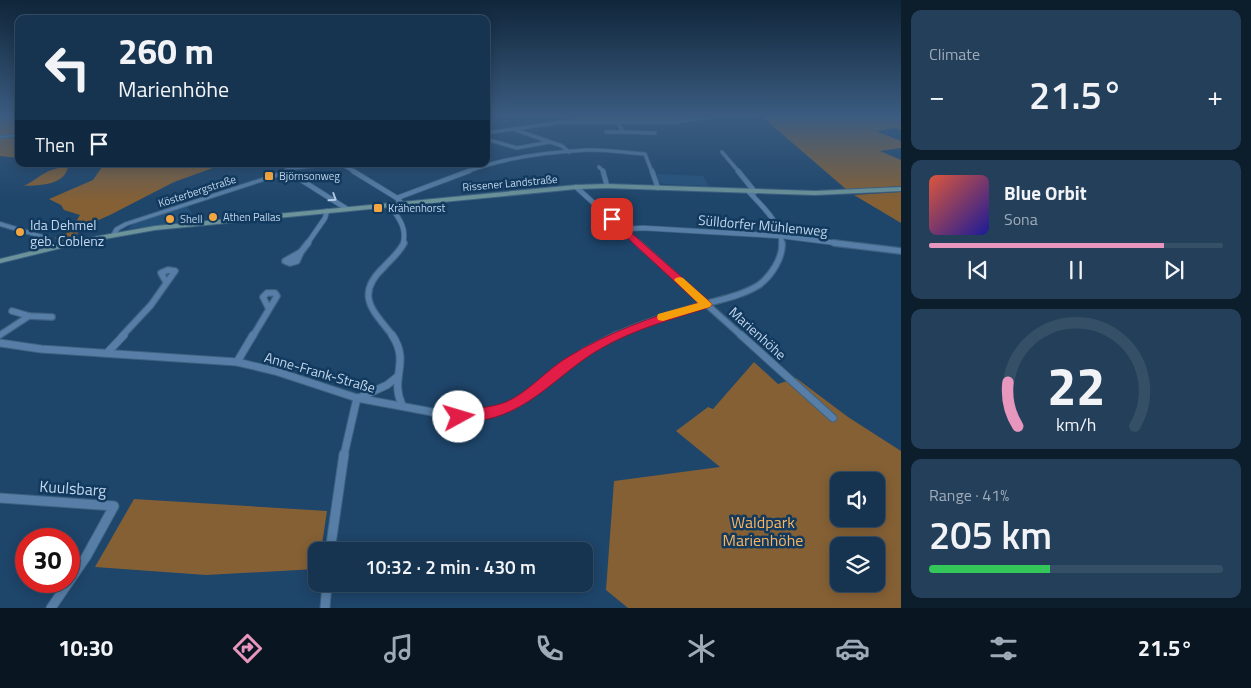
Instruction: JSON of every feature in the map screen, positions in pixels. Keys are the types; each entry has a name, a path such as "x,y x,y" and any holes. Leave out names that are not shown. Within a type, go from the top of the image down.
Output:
{"main road":[{"name":"Rissener Landstraße","path":"0,261 118,234 155,228 576,187 607,186 752,192 851,193 901,189"}],"street":[{"path":"501,144 514,149 541,144"},
{"path":"554,144 570,152"},
{"path":"490,164 570,152 602,150 642,152 645,154 658,188"},
{"path":"722,152 773,219 781,236"},
{"path":"292,167 347,209"},
{"name":"Kösterbergstraße","path":"118,234 119,228 130,223 292,167"},
{"path":"346,167 397,198 402,204"},
{"path":"397,198 480,167"},
{"path":"599,167 604,172 607,186"},
{"name":"Marienhöhe","path":"576,187 833,418"},
{"path":"390,205 403,222 406,240 397,255 374,276 368,289 367,298 377,318 397,342 401,362 395,390 402,405"},
{"path":"301,252 325,218 327,211"},
{"path":"0,224 47,238 48,249"},
{"name":"Sülldorfer Mühlenweg","path":"623,229 644,228 781,236 901,251"},
{"name":"Anne-Frank-Straße","path":"0,343 41,349 237,362 275,371 357,398 402,405 430,414 459,417 488,414 501,410 528,396 568,363 596,345 652,321 743,293 760,284 776,266 782,248 781,236"},
{"path":"107,353 151,305 166,282"},
{"path":"237,362 269,309"},
{"path":"12,311 29,316 52,317"},
{"path":"0,334 29,316"},
{"path":"331,542 344,455 357,398 387,384 397,377"},
{"name":"Kuulsbarg","path":"0,498 114,506 86,557 51,608"},
{"path":"325,608 326,592"}],"shaded area":[{"path":"657,174 703,176 709,186 664,184 659,182"},
{"path":"187,206 196,221 127,229 135,223"}],"green space":[{"path":"0,144 15,144 15,158 0,156"},
{"path":"794,144 901,144 901,148 880,151 901,160 901,186 847,190"},
{"path":"68,167 62,178 56,181 43,185 24,186 49,171"},
{"path":"102,167 216,167 174,182 79,229 76,237 57,242 55,237 57,238 73,230 72,228 80,215 64,210 61,205 49,199 93,180"},
{"path":"901,192 901,223 854,195"},
{"name":"Waldpark Marienhöhe","path":"754,362 778,384 796,378 848,417 901,451 901,608 628,608 606,590 614,481 720,467 676,431 708,407 713,409"},
{"path":"134,499 327,511 322,542 308,542 308,569 206,575 95,567"}],"slow traffic":[{"path":"663,317 706,304 680,280"}],"place":[{"name":"Björnsonweg","path":"269,176"},
{"name":"Krähenhorst","path":"378,208"},
{"name":"Athen Pallas","path":"213,217"},
{"name":"Shell","path":"170,219"},
{"name":"Ida Dehmel geb. Coblenz","path":"20,232"}],"route":[{"path":"459,417 488,414 512,405 528,396 560,369 596,345 643,324 706,304 612,219"}]}
